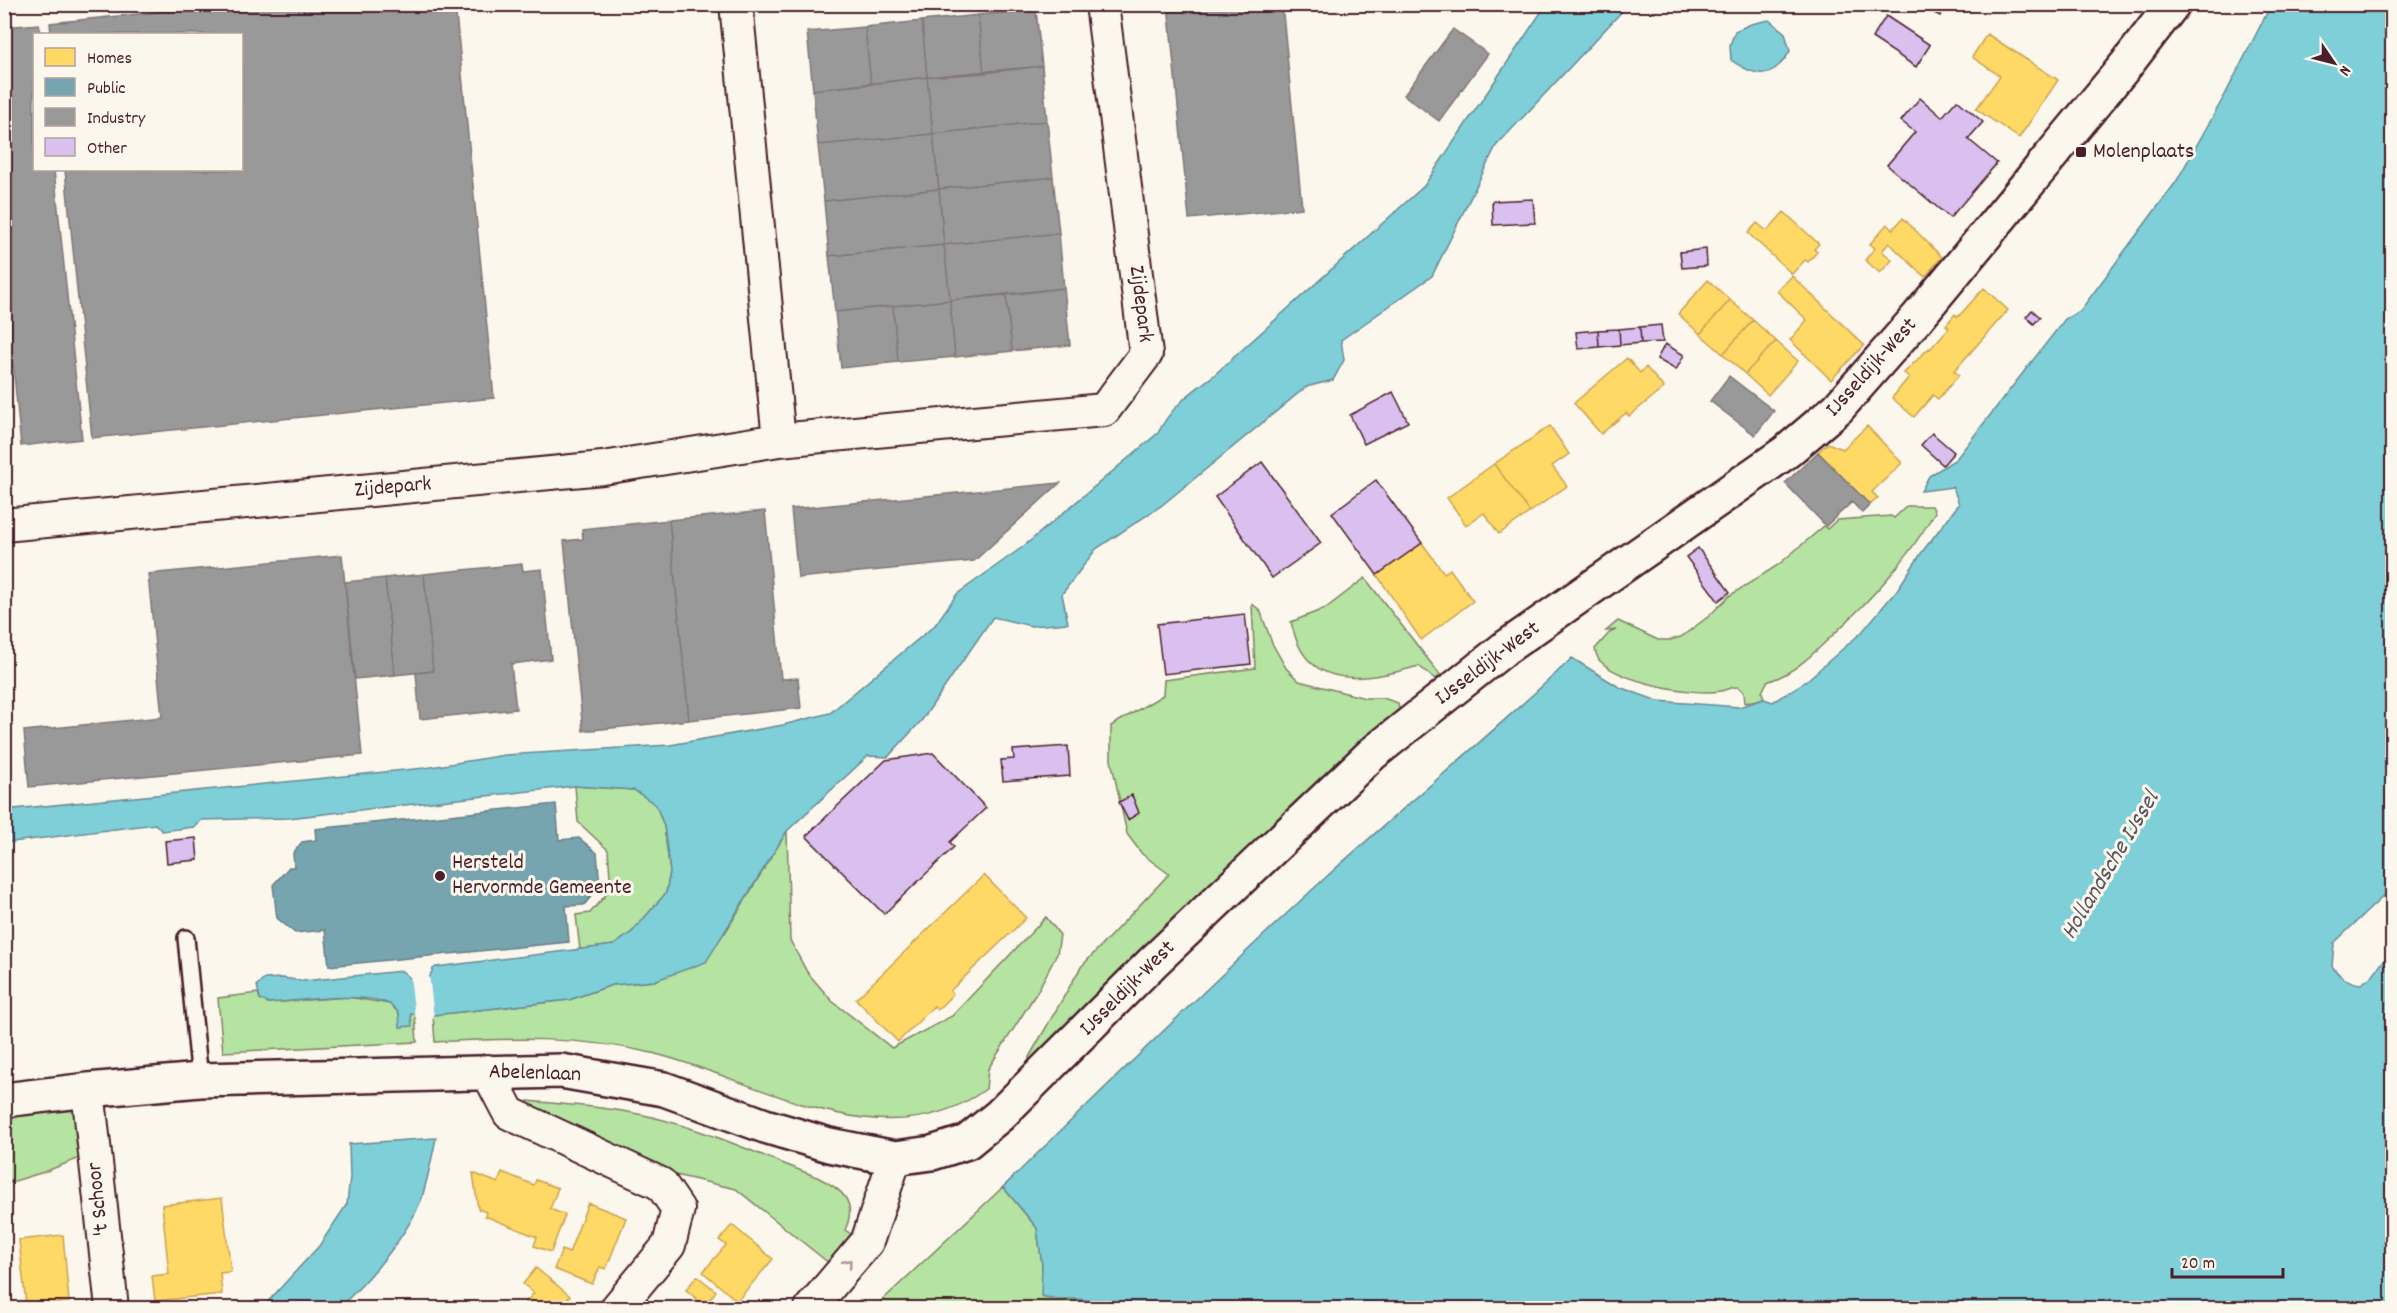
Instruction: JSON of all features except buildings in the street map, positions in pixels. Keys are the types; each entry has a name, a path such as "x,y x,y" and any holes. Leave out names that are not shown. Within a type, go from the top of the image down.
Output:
{"street":[{"path":"736,4 779,440"},
{"name":"Zijdepark","path":"4,525 603,468 779,440 1104,410 1146,354 1102,4"},
{"name":"IJsseldijk-West","path":"895,1158 932,1153 967,1142 1000,1115 1152,963 1372,754 1505,648 1816,429 1838,408 1917,318 2173,4"},
{"path":"487,1071 509,1113 661,1184 678,1209 669,1245 617,1308"},
{"name":"Abelenlaan","path":"4,1100 200,1080 487,1071 561,1071 664,1089 765,1126 818,1142 895,1158"},
{"name":"'t Schoor","path":"88,1090 112,1308"},
{"path":"811,1308 867,1242 895,1158"}],"lane":[{"path":"186,938 200,1080"}],"green space":[{"path":"1907,506 1932,506 1935,512 1913,546 1876,592 1803,662 1786,674 1767,682 1762,692 1764,699 1745,703 1744,692 1738,687 1708,692 1658,686 1610,669 1597,657 1595,649 1609,633 1616,630 1606,631 1618,621 1658,640 1681,637 1709,616 1729,596 1778,565 1824,526 1827,529 1837,520 1891,516 1894,518"},
{"path":"1365,578 1441,676 1435,679 1419,666 1386,674 1352,678 1321,670 1308,659 1298,644 1291,622 1326,608"},
{"path":"1252,604 1260,610 1272,643 1286,668 1299,681 1365,698 1383,698 1398,703 1399,709 1322,778 1029,1063 1029,1057 1081,967 1169,874 1142,854 1127,834 1111,760 1111,726 1163,695 1164,680 1255,668"},
{"path":"575,786 634,790 656,804 664,826 670,872 666,893 632,932 614,945 580,950 576,915 590,913 611,889 608,850 578,822"},
{"path":"787,831 790,940 807,972 832,1001 892,1048 952,1016 1046,917 1060,935 1057,954 1037,992 988,1069 986,1089 946,1110 905,1119 863,1118 820,1109 693,1065 625,1047 544,1040 435,1042 433,1015 569,1000 612,985 654,981 725,933"},
{"path":"258,993 260,999 268,1003 348,997 390,1004 399,1013 401,1027 411,1014 415,1014 417,1042 223,1052 218,998"},
{"path":"528,1101 606,1109 652,1117 715,1137 817,1177 834,1186 845,1198 850,1212 845,1230 851,1234 830,1264 736,1189 667,1173 529,1106"},
{"path":"78,1104 85,1156 5,1184 5,1109"},
{"path":"1003,1187 1037,1228 1042,1265 1042,1296 1083,1299 1098,1303 1105,1308 874,1308"}],"water":[{"path":"1546,5 1628,5 1496,146 1432,276 1341,340 1344,360 1333,380 1306,387 1161,506 1096,549 1062,594 1068,623 1031,626 993,617 922,720 888,757 868,756 787,831 706,962 654,981 612,985 569,1000 433,1015 411,1014 412,1026 400,1027 399,1013 390,1005 377,1000 346,997 268,1003 260,999 257,985 265,979 283,978 303,981 402,971 411,979 429,978 436,967 614,945 632,932 666,893 670,872 664,826 656,805 634,790 575,786 288,818 202,820 194,827 162,831 155,824 5,843 4,810 425,768 505,755 670,745 783,725 830,713 935,625 957,594 1024,546 1158,433 1182,401 1213,376 1424,186"},
{"name":"Hollandsche IJssel","path":"2271,5 2392,5 2392,888 2334,943 2332,966 2344,978 2361,984 2372,976 2392,950 2392,1308 1105,1308 1098,1303 1083,1299 1041,1296 1042,1265 1037,1228 1003,1187 1283,917 1572,658 1619,687 1658,701 1739,707 1764,699 1773,702 1805,682 1862,632 1897,590 1922,552 1959,504 1953,487 1921,491 1929,476 1956,459 2065,319 2080,311 2176,182 2226,93"},
{"path":"1769,20 1785,33 1790,51 1784,60 1770,71 1756,73 1731,60 1730,45 1735,31"},
{"path":"436,1138 426,1183 416,1211 386,1257 349,1298 338,1308 262,1308 319,1246 347,1204 350,1177 349,1144"}],"pier":[{"path":"429,974 434,1018 415,1017 410,976"}],"place":[{"name":"Molenplaats","path":"2081,152"},
{"name":"Hersteld Hervormde Gemeente","path":"440,876"}]}
